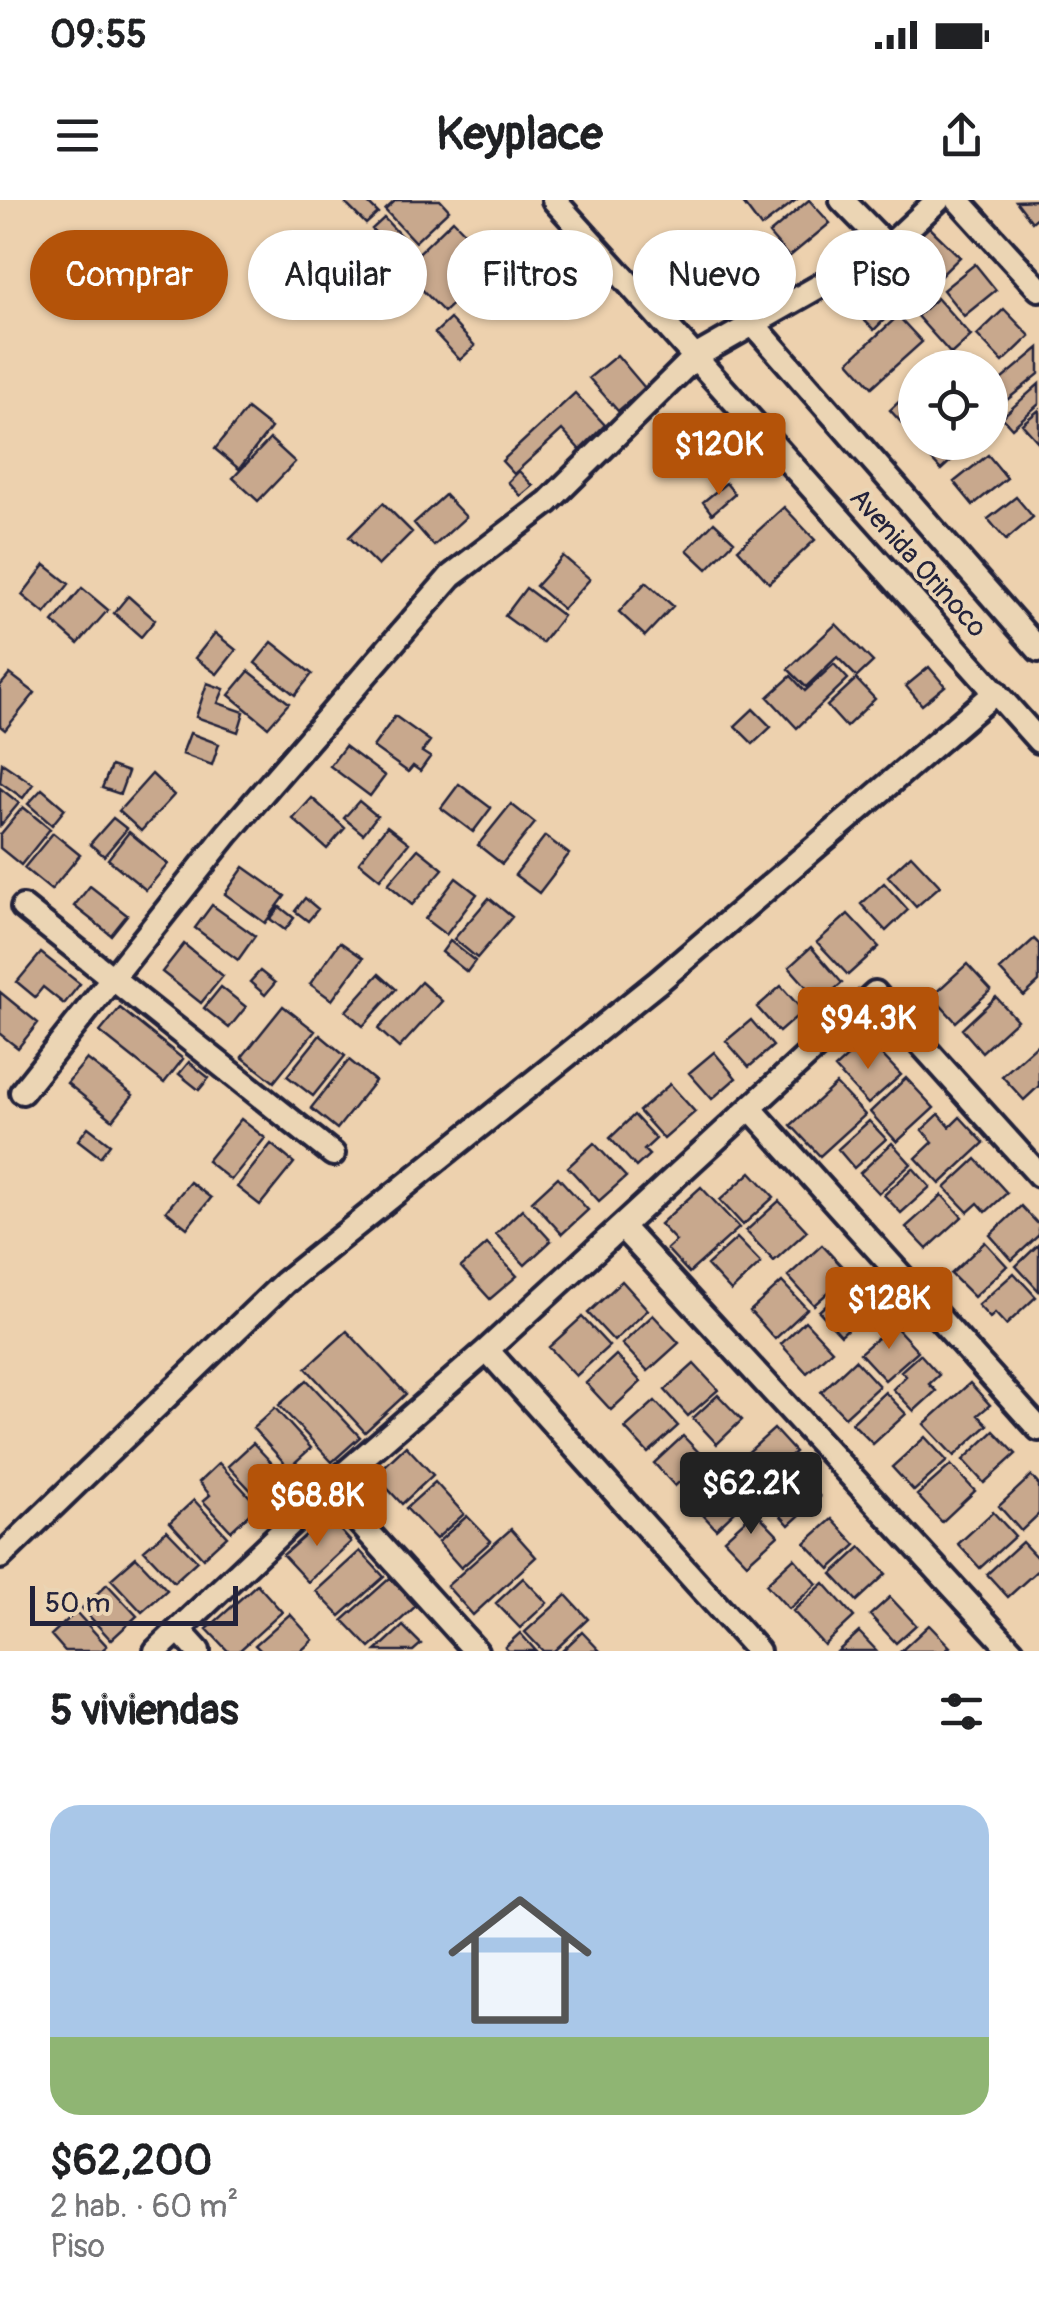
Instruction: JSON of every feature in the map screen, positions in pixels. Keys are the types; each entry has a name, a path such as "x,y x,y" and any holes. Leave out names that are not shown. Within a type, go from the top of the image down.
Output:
{"street":[{"name":"Avenida Orinoco","path":"554,200 1039,741"},
{"path":"842,200 871,230"},
{"path":"906,230 938,200"},
{"path":"958,200 1039,289"},
{"path":"22,1092 227,834 451,576 548,502 695,356 816,289"},
{"path":"754,325 1039,650"},
{"path":"0,1557 284,1283 658,982 996,692"},
{"path":"23,907 332,1154"},
{"path":"156,1651 328,1488 487,1350 875,993 1039,1175"},
{"path":"751,1109 1039,1429"},
{"path":"622,1227 1012,1651"},
{"path":"487,1350 758,1651"},
{"path":"328,1488 476,1651"},
{"path":"179,1630 198,1651"}],"building":[{"path":"350,200 365,200 378,213 366,224 346,204"},
{"path":"396,200 440,200 449,210 427,231 404,230 385,210"},
{"path":"796,200 761,227 743,203"},
{"path":"809,200 830,223 816,230 816,235 796,251 796,230 774,230"},
{"path":"1039,200 1039,216 1032,222 1016,201"},
{"path":"384,218 395,230 373,230"},
{"path":"453,220 463,230 447,230 444,312 427,295 427,245"},
{"path":"923,221 932,230 914,230"},
{"path":"946,243 960,257 946,271"},
{"path":"975,264 996,290 964,316 946,294 946,288"},
{"path":"946,308 971,336 955,350 947,350 921,320 946,320"},
{"path":"1004,309 1030,336 1008,357 1008,350 991,350 977,335"},
{"path":"451,320 475,346 460,360 435,333"},
{"path":"864,320 884,320 874,330"},
{"path":"894,320 902,320 922,342 913,350 898,350 898,364 872,387 849,361"},
{"path":"1039,348 1039,374 1008,399 1008,374"},
{"path":"617,355 645,388 618,411 589,378"},
{"path":"1039,384 1039,404 1012,428 1008,412"},
{"path":"575,393 605,425 580,450 562,430 514,474 502,461"},
{"path":"898,403 898,419 890,410"},
{"path":"247,409 271,428 239,469 215,449"},
{"path":"1039,410 1039,443 1022,424"},
{"path":"270,439 295,462 258,501 233,478"},
{"path":"932,460 952,460 941,470"},
{"path":"982,460 992,460 1007,478 973,505 954,482"},
{"path":"519,471 533,486 521,496 508,482"},
{"path":"726,483 735,494 712,514 703,502"},
{"path":"445,495 466,517 434,546 414,523"},
{"path":"1016,497 1033,517 1006,540 988,519"},
{"path":"383,503 412,532 378,566 349,537"},
{"path":"784,507 815,540 769,583 738,549"},
{"path":"714,522 734,541 707,569 687,550"},
{"path":"563,556 590,579 563,609 536,586"},
{"path":"45,565 69,584 45,614 22,595"},
{"path":"646,582 673,606 645,636 619,612"},
{"path":"82,588 108,610 78,644 53,622"},
{"path":"526,588 563,616 542,643 505,616"},
{"path":"128,596 155,620 141,637 114,613"},
{"path":"836,624 873,662 857,677 837,657 806,687 788,669"},
{"path":"215,633 236,650 217,674 195,658"},
{"path":"272,642 312,674 295,695 255,663"},
{"path":"834,664 848,679 797,728 768,697 791,676 805,691"},
{"path":"929,667 945,686 922,705 906,686"},
{"path":"249,671 289,703 268,727 229,695"},
{"path":"10,674 35,693 5,730 0,726 0,686"},
{"path":"856,679 875,699 846,727 827,706"},
{"path":"207,683 224,689 218,703 244,712 238,732 196,717"},
{"path":"753,709 771,727 753,744 735,726"},
{"path":"395,716 430,741 422,752 430,757 420,771 413,766 408,772 373,747"},
{"path":"190,733 219,744 212,765 182,754"},
{"path":"345,746 385,776 370,796 330,766"},
{"path":"2,763 33,784 23,798 0,782"},
{"path":"111,766 128,772 120,794 102,788"},
{"path":"152,774 174,795 141,831 119,811"},
{"path":"459,784 491,808 473,832 441,808"},
{"path":"0,788 19,803 0,826"},
{"path":"42,789 65,809 52,825 28,804"},
{"path":"312,798 345,828 327,849 293,819"},
{"path":"359,801 377,816 363,834 344,818"},
{"path":"511,804 535,823 502,864 478,845"},
{"path":"23,807 50,829 21,865 0,848 0,835"},
{"path":"113,818 127,829 104,856 90,844"},
{"path":"387,826 409,843 380,879 359,862"},
{"path":"129,832 168,864 146,890 108,859"},
{"path":"53,833 80,855 51,890 24,868"},
{"path":"545,836 569,854 539,893 515,875"},
{"path":"418,849 443,869 412,905 388,884"},
{"path":"911,855 940,886 916,907 888,876"},
{"path":"244,867 285,896 265,923 225,894"},
{"path":"456,878 477,894 446,935 425,919"},
{"path":"884,883 908,910 886,931 861,904"},
{"path":"90,886 127,915 111,935 74,906"},
{"path":"305,898 318,909 308,921 295,911"},
{"path":"489,898 512,917 477,958 454,939"},
{"path":"212,905 255,936 238,960 195,928"},
{"path":"280,907 294,918 285,930 270,919"},
{"path":"848,914 879,947 848,975 817,942"},
{"path":"1034,939 1039,944 1039,982 1024,996 1000,970"},
{"path":"450,941 475,961 467,972 442,952"},
{"path":"340,942 363,958 332,1000 310,984"},
{"path":"184,944 223,976 201,1003 162,972"},
{"path":"811,947 842,983 820,1002 789,967"},
{"path":"41,953 80,984 64,1004 43,987 35,997 17,982"},
{"path":"967,964 991,990 956,1022 932,996"},
{"path":"260,971 275,983 265,995 250,982"},
{"path":"379,974 396,989 363,1026 346,1011"},
{"path":"421,982 442,1001 399,1048 378,1029"},
{"path":"781,986 803,1011 779,1032 757,1007"},
{"path":"221,987 246,1007 229,1028 204,1008"},
{"path":"0,992 38,1023 18,1048 0,1034"},
{"path":"996,997 1017,1020 982,1052 962,1029"},
{"path":"283,1006 315,1031 274,1082 242,1057"},
{"path":"120,1008 183,1059 164,1083 100,1032"},
{"path":"751,1020 773,1046 749,1067 726,1041"},
{"path":"320,1035 345,1056 313,1096 287,1076"},
{"path":"867,1039 901,1075 868,1104 835,1068"},
{"path":"1039,1043 1039,1086 1024,1100 1002,1076"},
{"path":"714,1052 736,1078 712,1099 689,1073"},
{"path":"87,1059 133,1095 113,1120 67,1083"},
{"path":"349,1060 375,1081 337,1129 311,1108"},
{"path":"189,1062 209,1078 199,1090 179,1074"},
{"path":"906,1078 934,1108 897,1142 870,1112"},
{"path":"670,1084 695,1112 664,1139 639,1111"},
{"path":"836,1084 865,1115 820,1156 791,1125"},
{"path":"939,1114 950,1127 960,1117 984,1143 940,1184 916,1158 933,1142 922,1130"},
{"path":"634,1115 656,1139 644,1150 649,1155 636,1167 610,1138"},
{"path":"241,1119 265,1138 231,1180 207,1161"},
{"path":"869,1121 886,1139 854,1168 838,1149"},
{"path":"88,1127 110,1144 100,1157 78,1140"},
{"path":"594,1143 626,1177 599,1201 568,1167"},
{"path":"892,1143 911,1164 879,1193 860,1173"},
{"path":"271,1144 294,1163 260,1205 237,1187"},
{"path":"976,1159 1007,1193 986,1212 978,1203 968,1212 945,1188"},
{"path":"913,1168 930,1187 901,1213 884,1195"},
{"path":"751,1172 774,1197 743,1225 720,1200"},
{"path":"558,1177 588,1210 562,1234 532,1201"},
{"path":"190,1182 211,1198 187,1228 166,1211"},
{"path":"701,1187 739,1228 689,1273 667,1249 676,1241 660,1224"},
{"path":"942,1195 962,1217 927,1249 906,1227"},
{"path":"779,1201 807,1231 774,1261 746,1231"},
{"path":"1021,1206 1039,1225 1039,1235 1012,1260 990,1235"},
{"path":"522,1209 551,1241 525,1265 496,1234"},
{"path":"737,1238 761,1263 731,1291 707,1265"},
{"path":"985,1242 1007,1266 974,1297 951,1274"},
{"path":"487,1244 517,1276 490,1299 461,1267"},
{"path":"1039,1244 1039,1291 1016,1266"},
{"path":"822,1245 849,1274 814,1305 788,1276"},
{"path":"1014,1273 1036,1297 1006,1325 995,1313 990,1318 978,1305"},
{"path":"622,1281 648,1310 614,1341 588,1313"},
{"path":"852,1281 874,1305 841,1335 819,1311"},
{"path":"782,1282 807,1309 775,1339 750,1311"},
{"path":"653,1315 679,1343 648,1371 622,1344"},
{"path":"582,1317 609,1346 576,1376 549,1347"},
{"path":"805,1321 832,1350 807,1373 781,1344"},
{"path":"893,1324 918,1351 885,1380 860,1353"},
{"path":"347,1331 406,1394 365,1432 306,1368"},
{"path":"920,1354 939,1375 929,1384 936,1391 914,1411 893,1389 906,1376 901,1371"},
{"path":"616,1355 641,1382 611,1410 586,1383"},
{"path":"855,1360 879,1386 845,1417 821,1392"},
{"path":"694,1364 718,1390 688,1416 665,1390"},
{"path":"307,1380 360,1437 332,1462 279,1405"},
{"path":"970,1383 990,1405 978,1415 988,1425 954,1456 924,1424"},
{"path":"885,1392 906,1414 873,1444 852,1423"},
{"path":"718,1395 742,1420 717,1444 693,1418"},
{"path":"655,1401 678,1426 648,1453 625,1428"},
{"path":"275,1408 311,1448 289,1468 253,1428"},
{"path":"774,1429 795,1452 756,1487 735,1464"},
{"path":"994,1431 1016,1454 984,1483 963,1460"},
{"path":"683,1436 705,1459 675,1486 654,1463"},
{"path":"925,1437 947,1461 914,1491 892,1467"},
{"path":"253,1443 284,1476 259,1499 228,1466"},
{"path":"406,1446 433,1475 402,1504 375,1475"},
{"path":"219,1463 258,1506 231,1531 203,1501 210,1495 199,1482"},
{"path":"951,1465 975,1491 942,1522 917,1495"},
{"path":"795,1469 820,1497 789,1525 764,1497"},
{"path":"727,1476 748,1499 716,1529 694,1505"},
{"path":"1031,1476 1039,1485 1039,1514 1021,1531 999,1506"},
{"path":"435,1482 464,1514 436,1539 406,1508"},
{"path":"194,1500 227,1536 203,1558 170,1522"},
{"path":"755,1511 778,1535 747,1563 724,1539"},
{"path":"993,1512 1015,1536 980,1568 958,1544"},
{"path":"327,1516 351,1542 308,1582 283,1555"},
{"path":"467,1516 491,1541 461,1568 438,1542"},
{"path":"832,1519 856,1545 830,1569 805,1543"},
{"path":"511,1529 536,1557 473,1615 447,1586"},
{"path":"167,1530 197,1561 174,1582 144,1550"},
{"path":"1022,1542 1039,1560 1039,1569 1008,1597 987,1574"},
{"path":"861,1547 886,1574 857,1601 832,1574"},
{"path":"360,1551 384,1577 340,1616 316,1591"},
{"path":"136,1557 167,1590 142,1612 111,1579"},
{"path":"794,1558 817,1584 789,1609 766,1584"},
{"path":"390,1578 416,1606 370,1648 343,1620"},
{"path":"523,1578 547,1603 520,1628 496,1603"},
{"path":"824,1583 854,1617 824,1645 793,1611"},
{"path":"107,1584 137,1616 111,1640 82,1608"},
{"path":"257,1584 282,1612 239,1651 228,1651 207,1629"},
{"path":"566,1595 588,1619 554,1651 543,1651 525,1632"},
{"path":"890,1597 916,1625 896,1643 870,1615"},
{"path":"76,1612 107,1646 101,1651 65,1651 51,1635"},
{"path":"290,1614 313,1640 301,1651 261,1651 255,1645"},
{"path":"929,1625 950,1647 945,1651 901,1651"},
{"path":"403,1626 421,1644 413,1651 376,1651"},
{"path":"582,1632 600,1651 562,1651"},
{"path":"859,1632 877,1651 838,1651"},
{"path":"520,1633 536,1651 508,1651 505,1647"}]}
